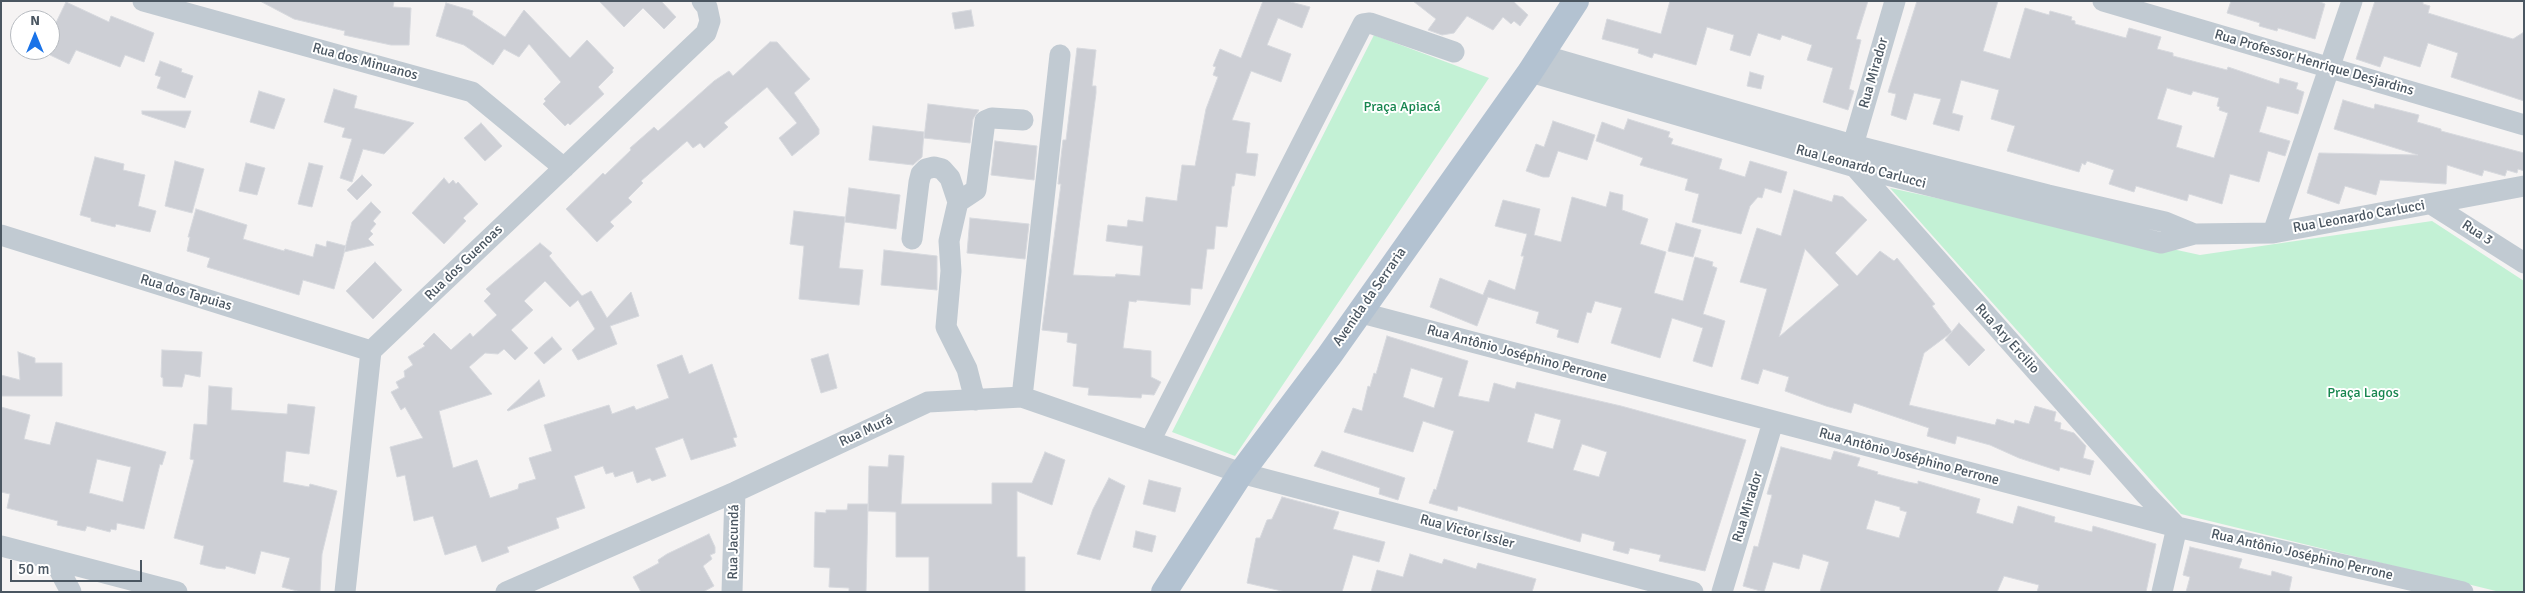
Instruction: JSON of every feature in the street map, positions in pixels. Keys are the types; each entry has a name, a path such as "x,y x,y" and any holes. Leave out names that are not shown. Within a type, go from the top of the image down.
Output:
{"main road":[{"name":"Avenida da Serraria","path":"1164,592 1241,473 1329,356 1358,312 1536,63 1576,1"}],"street":[{"name":"Rua dos Minuanos","path":"143,1 472,92 564,168"},
{"name":"Rua dos Guenoas","path":"371,352 706,33 710,20 702,1"},
{"name":"Rua Mirador","path":"1853,145 1895,1"},
{"name":"Rua Professor Henrique Desjardins","path":"2103,1 2524,125"},
{"path":"2273,233 2352,1"},
{"path":"1150,441 1360,27 1363,24 1370,23 1454,52"},
{"path":"1022,397 1060,55"},
{"name":"Rua Leonardo Carlucci","path":"1536,63 2048,195 2165,222 2194,234"},
{"name":"Rua Leonardo Carlucci","path":"1536,63 1855,167 2161,243 2194,234 2273,233 2524,186"},
{"path":"958,202 976,190 985,121 992,118 1023,120"},
{"path":"1853,145 1852,154 1855,167"},
{"path":"912,239 922,174 926,169 934,167 942,169 950,178 958,202 948,242 950,270 946,324 967,368 974,400"},
{"name":"Rua Ary Ercilio","path":"1855,167 2146,495 2177,527"},
{"name":"Rua 3","path":"2431,204 2524,263"},
{"name":"Rua dos Tapuias","path":"1,235 371,352"},
{"name":"Rua Antônio Joséphino Perrone","path":"1358,312 2177,527 2463,592"},
{"path":"345,592 371,352"},
{"name":"Rua Murá","path":"506,592 735,492 928,402 1022,397 1241,473"},
{"name":"Rua Mirador","path":"1722,592 1773,422"},
{"name":"Rua Victor Issler","path":"1241,473 1693,592"},
{"name":"Rua Jacundá","path":"732,592 735,492"},
{"path":"2162,592 2177,527"},
{"path":"1,546 177,592"},
{"path":"54,560 71,592"}],"green space":[{"name":"Praça Apiacá","path":"1374,35 1489,78 1235,456 1172,432"},
{"name":"Praça Lagos","path":"1890,188 2200,255 2432,221 2524,281 2524,592 2500,592 2181,514"}],"building":[{"path":"260,1 394,1 393,7 411,8 409,45 391,45 344,35 345,31 294,19"},
{"path":"599,1 661,1 676,17 664,29 643,8 624,27"},
{"path":"1263,1 1287,1 1310,7 1302,28 1278,18 1267,45 1291,54 1281,82 1251,71 1232,120 1250,123 1246,153 1258,154 1255,176 1236,173 1234,186 1232,186 1227,227 1216,226 1214,249 1207,249 1202,289 1191,288 1190,305 1137,300 1136,302 1129,301 1123,348 1151,351 1151,377 1161,382 1154,395 1142,394 1141,398 1088,395 1089,388 1073,386 1077,344 1067,342 1068,333 1042,330 1061,184 1058,184 1063,140 1066,140 1077,48 1096,50 1092,86 1096,86 1096,93 1073,275 1115,277 1116,274 1140,276 1143,246 1106,241 1108,225 1127,227 1128,220 1143,222 1146,197 1177,201 1182,165 1195,166 1206,109 1218,77 1213,75 1216,67 1213,66 1220,49 1241,58"},
{"path":"1413,1 1513,1 1528,15 1520,26 1514,21 1511,24 1503,17 1493,30 1467,16 1454,33 1442,35 1428,30 1436,19"},
{"path":"1670,1 1868,1 1856,39 1861,40 1849,89 1854,91 1848,110 1823,102 1833,68 1807,60 1812,45 1782,35 1780,40 1758,33 1750,56 1730,50 1734,35 1707,27 1696,65 1654,53 1652,58 1638,53 1639,49 1602,39 1607,19 1661,34"},
{"path":"1917,1 1998,1 1983,51 2010,59 2025,8 2049,15 2050,11 2072,17 2071,20 2075,21 2075,24 2126,38 2129,28 2161,37 2157,49 2173,53 2173,56 2227,70 2228,67 2279,84 2280,78 2298,83 2296,89 2304,92 2298,114 2267,106 2259,132 2290,141 2285,156 2268,151 2259,182 2230,174 2222,204 2189,194 2187,201 2136,186 2134,192 2109,184 2114,170 2087,161 2085,165 2082,163 2079,172 2007,151 2015,126 1991,119 1999,90 1961,80 1952,113 1963,116 1959,131 1933,124 1941,99 1914,93 1906,120 1891,115 1896,94 1888,92","holes":["2167,88 2191,95 2193,91 2219,98 2217,106 2220,107 2219,110 2228,113 2214,158 2176,147 2182,126 2157,119"]},
{"path":"2231,1 2318,1 2325,4 2315,39 2278,28 2277,31 2259,26 2260,23 2227,13"},
{"path":"2375,1 2423,1 2423,4 2430,6 2428,13 2467,25 2513,39 2524,32 2524,101 2451,77 2458,53 2428,43 2420,67 2384,56 2380,67 2356,59"},
{"path":"66,2 109,22 111,16 154,33 144,62 125,55 120,67 76,50 69,64 60,60 60,14"},
{"path":"446,3 473,11 472,15 505,37 524,10 570,58 587,40 614,68 613,72 598,87 604,94 570,125 568,123 565,126 543,104 546,101 544,99 561,82 529,44 519,57 504,49 493,65 464,45 436,36"},
{"path":"971,10 974,26 955,29 952,13"},
{"path":"770,42 777,42 810,79 794,93 819,129 819,134 792,156 779,138 797,123 767,87 724,123 728,127 704,148 700,143 693,148 687,141 641,181 643,183 628,198 632,202 610,222 614,226 597,242 566,209 603,173 605,175 631,150 630,148 654,127 658,131 714,81 729,71 733,76"},
{"path":"160,61 182,69 181,72 193,76 185,98 157,88 161,77 155,75"},
{"path":"1750,72 1764,76 1761,89 1747,86"},
{"path":"334,89 357,96 354,108 414,123 384,154 363,149 352,182 340,178 352,139 342,137 345,128 324,122"},
{"path":"259,91 285,99 274,129 250,122"},
{"path":"2343,100 2374,109 2375,104 2419,115 2417,122 2441,129 2441,131 2524,153 2524,171 2518,169 2517,173 2507,170 2505,176 2484,170 2482,176 2447,165 2446,184 2380,180 2376,195 2345,186 2339,204 2307,193 2319,153 2418,155 2334,129"},
{"path":"928,104 979,110 973,119 970,143 924,138"},
{"path":"142,111 191,111 185,128 142,114"},
{"path":"1628,119 1670,132 1668,137 1673,139 1671,144 1722,159 1719,169 1745,177 1750,161 1787,172 1781,193 1765,188 1762,198 1758,197 1750,206 1741,234 1692,222 1699,194 1685,190 1688,179 1640,165 1643,158 1596,141 1602,122 1624,130"},
{"path":"1553,121 1595,135 1587,160 1558,151 1549,177 1543,177 1526,171 1536,144 1544,147"},
{"path":"481,123 502,146 485,161 464,138"},
{"path":"873,126 924,132 922,157 913,165 869,160"},
{"path":"995,141 1037,146 1034,180 991,175"},
{"path":"95,157 124,164 123,170 145,175 138,206 156,211 150,232 116,224 115,227 91,221 91,218 80,215"},
{"path":"175,161 204,169 192,213 165,206"},
{"path":"246,163 265,168 257,195 239,191"},
{"path":"309,163 323,166 312,207 298,204"},
{"path":"362,175 372,185 357,200 347,190"},
{"path":"444,178 449,184 453,180 456,184 458,182 478,204 463,218 466,221 444,244 412,213"},
{"path":"849,188 900,195 896,229 845,222"},
{"path":"1794,190 1832,202 1834,195 1843,197 1867,220 1835,253 1857,276 1880,251 1894,261 1897,258 1935,304 1932,306 1952,332 1924,353 1909,405 1995,425 1997,419 2014,424 2015,420 2029,424 2035,406 2056,412 2054,421 2061,423 2060,429 2074,433 2086,446 2083,458 2094,461 2090,475 2060,467 2059,471 2019,458 1990,445 1957,436 1955,444 1927,436 1929,428 1854,403 1851,413 1826,406 1785,391 1789,377 1763,369 1758,384 1741,379 1767,289 1740,282 1757,228 1781,236","holes":["1805,249 1839,285 1779,337"]},
{"path":"1610,192 1623,195 1622,210 1648,219 1640,244 1666,252 1654,293 1683,301 1695,257 1713,262 1712,266 1717,268 1703,314 1725,321 1712,367 1693,361 1703,328 1672,318 1660,358 1611,343 1622,308 1595,301 1591,313 1587,312 1578,343 1557,337 1559,330 1536,323 1539,312 1488,297 1477,326 1430,307 1440,278 1483,295 1489,280 1515,290 1524,256 1521,256 1527,234 1495,226 1503,200 1540,209 1534,235 1561,242 1572,197 1606,207"},
{"path":"371,202 381,212 373,221 376,224 370,231 373,234 368,239 374,245 344,252 352,222"},
{"path":"196,209 247,225 243,239 284,251 285,249 313,257 316,244 326,247 327,241 346,246 334,289 303,280 299,295 207,267 210,258 187,251 190,237 188,237"},
{"path":"794,211 845,217 839,268 863,270 859,305 799,299 804,246 790,244"},
{"path":"970,218 1029,224 1025,259 967,253"},
{"path":"1676,223 1701,230 1693,257 1668,251"},
{"path":"540,243 552,253 549,256 582,296 591,291 607,318 631,292 639,316 610,326 617,344 578,360 572,350 595,329 578,300 570,307 545,281 524,301 533,310 511,330 528,348 515,360 504,349 498,354 485,353 469,367 492,394 439,411 453,468 477,460 490,498 518,489 519,484 536,479 529,458 552,451 544,425 609,405 612,414 634,406 636,410 669,398 657,365 682,355 689,374 712,364 737,437 733,438 736,446 691,460 683,438 655,448 666,476 652,481 650,478 637,483 633,471 615,477 613,472 606,474 603,466 574,476 585,508 556,518 559,528 507,547 509,552 482,562 476,545 445,555 433,516 414,521 405,475 397,477 390,447 423,438 405,407 401,410 391,392 399,388 396,382 405,377 404,371 413,365 408,357 425,346 423,344 434,333 451,350 470,333 473,337 497,315 484,301 491,294 486,289"},
{"path":"884,250 937,256 937,290 881,285"},
{"path":"375,262 402,290 373,319 346,291"},
{"path":"1959,323 1985,350 1969,366 1945,340"},
{"path":"1387,336 1468,361 1458,396 1489,402 1494,383 1515,389 1517,382 1621,406 1746,440 1705,571 1659,561 1661,555 1630,548 1628,554 1613,550 1615,542 1582,533 1580,542 1458,506 1457,511 1429,503 1434,489 1436,490 1454,431 1423,421 1413,452 1344,432 1353,408 1362,411 1368,386 1370,387 1374,373 1376,374","holes":["1411,368 1443,378 1434,408 1403,397","1535,413 1561,420 1553,449 1527,442","1582,444 1607,452 1599,477 1573,470"]},
{"path":"552,337 562,349 544,364 534,353"},
{"path":"162,350 202,352 200,377 185,374 182,387 163,386 163,378 161,377"},
{"path":"18,352 35,358 35,363 62,363 62,396 1,396 1,375 20,380"},
{"path":"828,354 837,388 821,393 811,359"},
{"path":"539,380 545,396 507,410"},
{"path":"209,386 232,388 231,410 287,414 288,404 315,407 309,454 286,451 283,482 309,487 310,484 337,491 322,554 320,592 301,592 282,587 290,558 261,551 255,574 226,566 225,569 216,568 200,564 204,546 174,538 194,460 190,459 194,424 207,425"},
{"path":"1,407 30,415 24,439 50,445 56,422 166,452 162,465 160,464 144,529 117,523 116,530 111,529 110,532 87,526 85,531 57,525 58,521 7,508 10,494 1,492","holes":["97,459 131,467 123,502 89,493"]},
{"path":"1781,447 1831,460 1834,451 1860,458 1857,466 1878,472 1877,474 1918,484 1918,481 1980,499 1976,513 2013,524 2018,506 2055,517 2054,522 2092,532 2093,526 2156,544 2146,592 2037,592 2039,585 2004,576 1997,592 1820,592 1829,562 1803,554 1799,569 1773,562 1764,592 1743,586 1754,546 1758,547 1772,495 1767,494","holes":["1875,500 1900,507 1900,510 1907,512 1899,538 1866,529"]},
{"path":"1322,451 1405,478 1398,500 1379,494 1380,488 1314,466"},
{"path":"1045,452 1065,460 1052,505 1017,491 1017,557 1025,557 1025,592 929,592 929,557 896,557 896,512 868,511 869,466 888,467 889,455 904,456 901,504 992,504 992,483 1032,483"},
{"path":"1109,478 1125,486 1100,560 1077,554 1093,509"},
{"path":"1149,480 1181,488 1175,512 1143,504"},
{"path":"1282,497 1339,512 1333,529 1385,542 1379,562 1353,555 1342,592 1286,592 1247,583 1256,538 1260,538 1267,520 1272,519"},
{"path":"848,504 868,504 866,592 849,592 849,588 829,587 830,568 814,567 815,512 826,513 826,510 847,510"},
{"path":"1136,531 1156,536 1152,552 1133,547"},
{"path":"709,534 715,547 715,553 710,555 712,559 703,566 714,586 703,592 641,592 633,577 659,563 658,560 667,554"},
{"path":"2190,547 2242,559 2239,568 2271,576 2272,571 2292,577 2289,592 2186,592 2190,577 2183,575"},
{"path":"1410,554 1442,564 1444,559 1476,569 1478,563 1536,579 1532,592 1371,592 1377,570 1403,577"}]}
